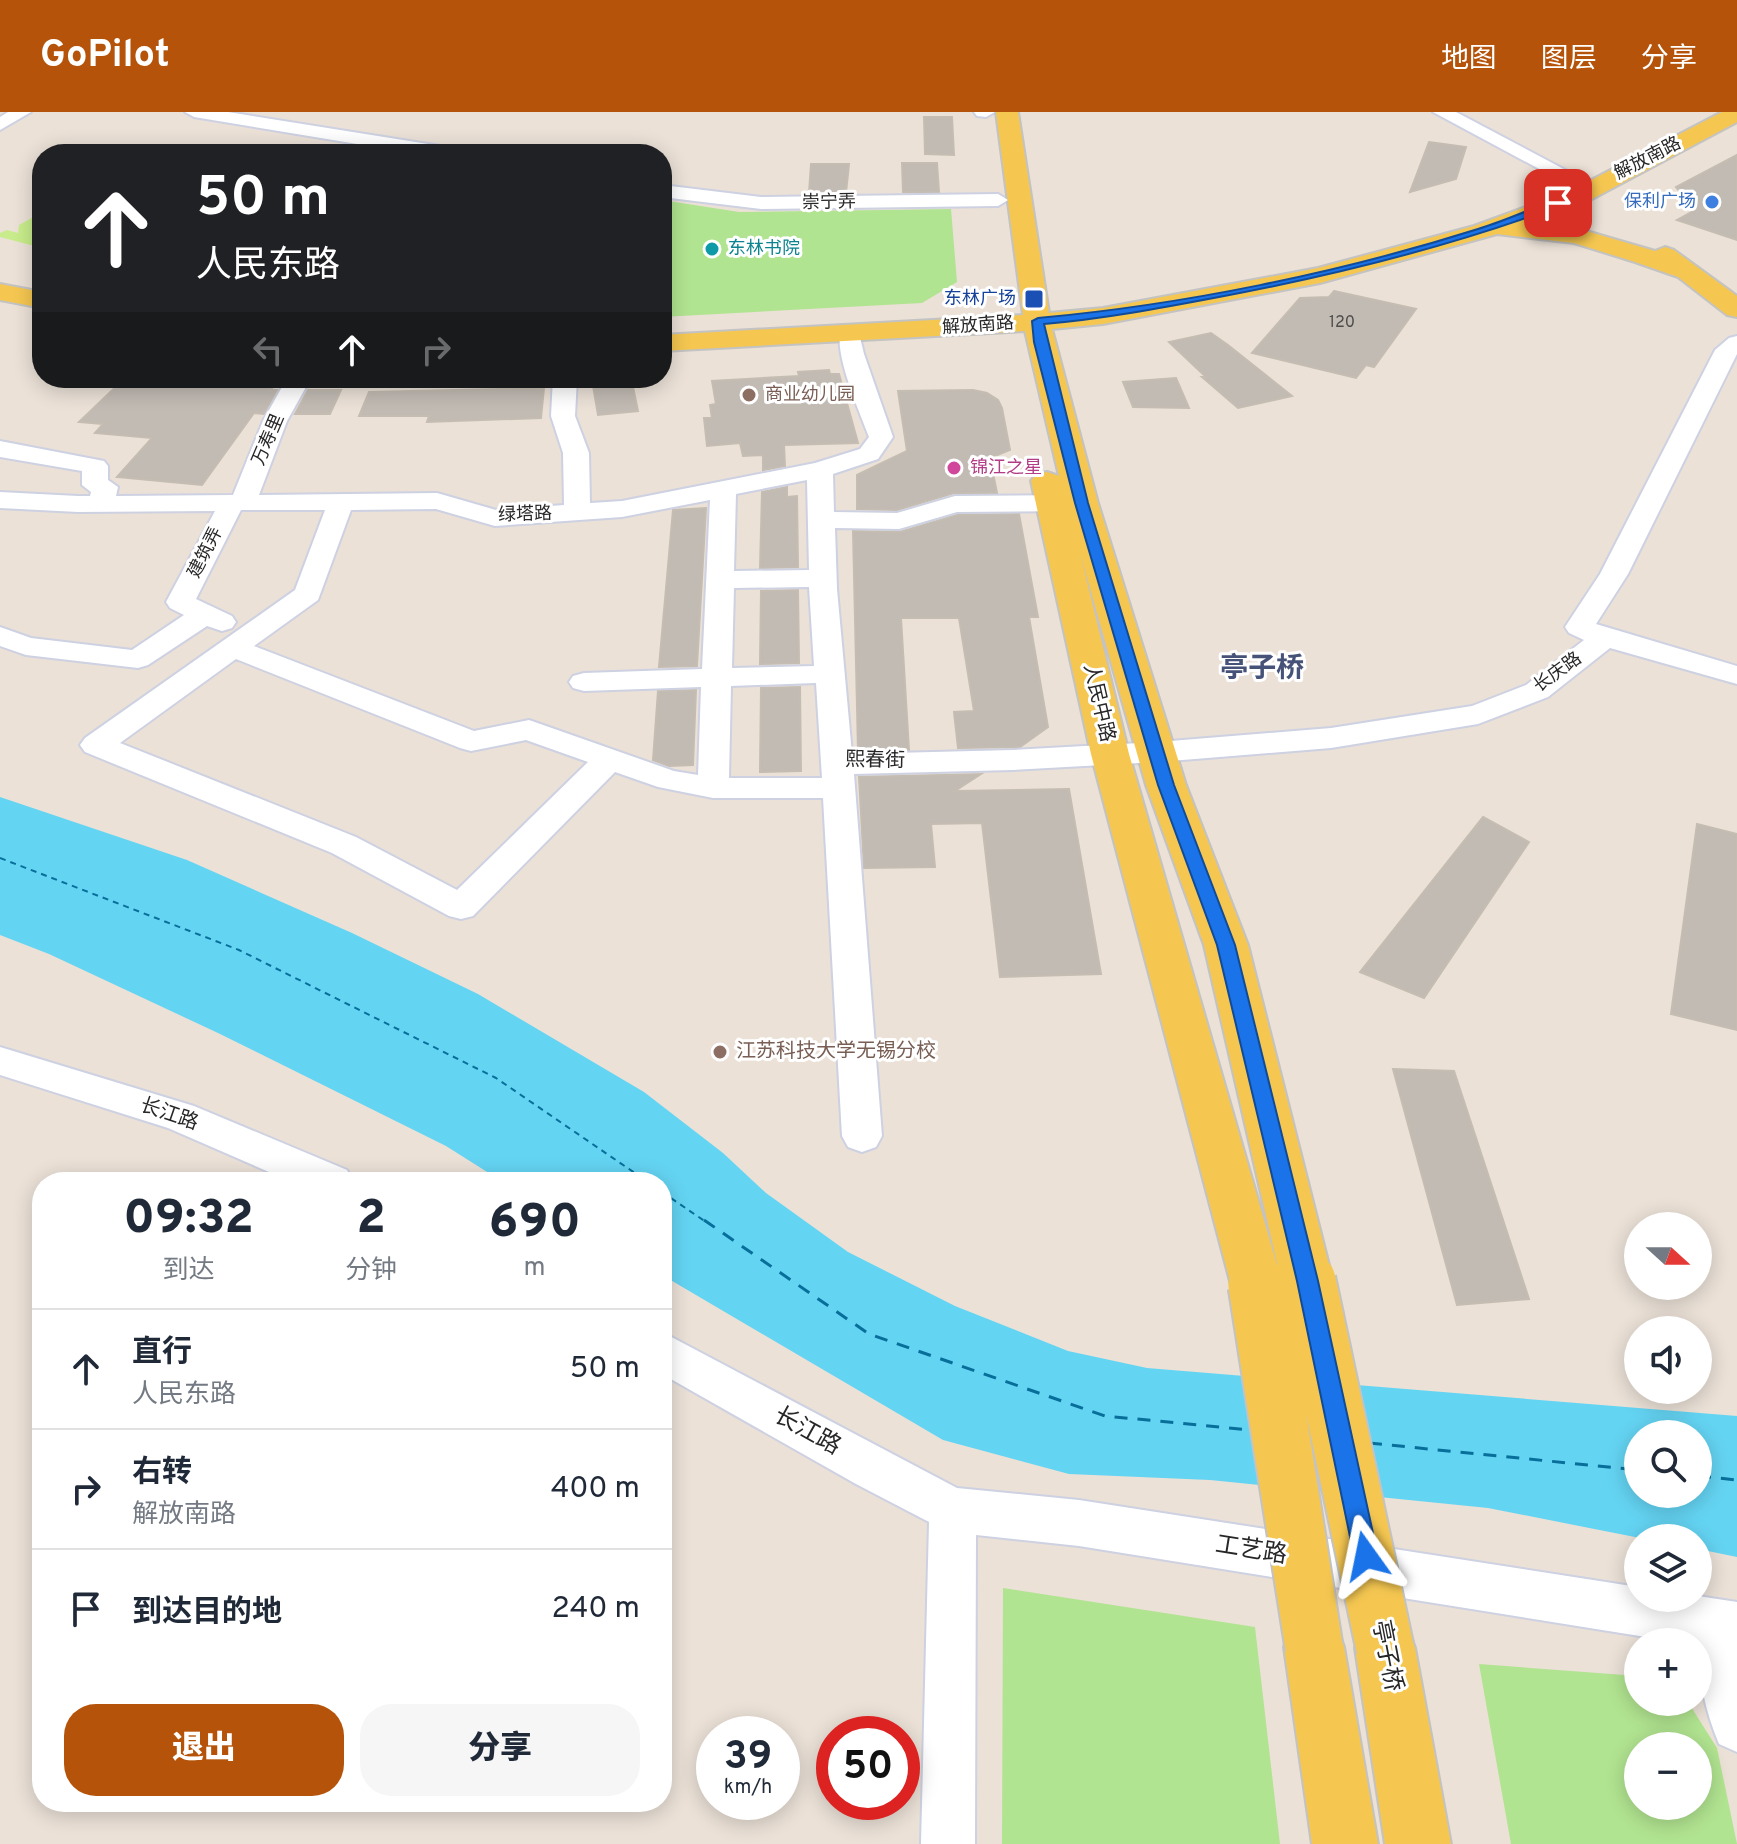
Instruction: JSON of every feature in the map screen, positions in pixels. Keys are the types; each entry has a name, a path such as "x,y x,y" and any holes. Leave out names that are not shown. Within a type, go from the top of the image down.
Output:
{"main road":[{"path":"985,112 1007,287 1026,314 1040,342 1067,503 1226,945 1282,1283 1314,1647 1345,1844"},
{"path":"1007,112 1026,314"},
{"name":"解放南路","path":"672,343 850,334 1026,314 1304,259 1446,219 1581,166 1695,112"},
{"name":"解放南路","path":"672,324 966,312 1103,316 1320,275 1483,231 1583,194 1737,113"},
{"path":"1583,194 1737,309"},
{"path":"1483,231 1516,229 1557,232 1604,243 1688,272"},
{"path":"0,292 32,298"},
{"path":"0,312 32,317"},
{"name":"人民中路","path":"1067,503 1110,754 1282,1283"},
{"name":"亭子桥","path":"1282,1283 1385,1648 1418,1844"}],"street":[{"path":"0,124 22,112"},
{"path":"194,112 391,144"},
{"path":"256,122 274,112"},
{"path":"1442,112 1581,166"},
{"name":"崇宁弄","path":"672,193 714,200 761,203 998,200"},
{"name":"绿塔路","path":"0,500 101,504 437,501 495,518 622,509 820,470 869,454 881,437 852,354 850,334"},
{"name":"长庆路","path":"1158,752 1331,738 1478,715 1537,691 1605,638 1579,627 1614,574 1727,350 1737,343"},
{"name":"万寿里","path":"237,503 293,388"},
{"path":"564,388 563,416 576,453 577,512"},
{"path":"0,449 95,466 95,485 105,487 101,504"},
{"name":"熙春街","path":"820,470 823,578 837,776 1158,752"},
{"path":"713,788 723,488"},
{"path":"341,502 308,594 96,745 344,845 461,907 609,759"},
{"name":"建筑弄","path":"193,608 237,503"},
{"path":"822,520 899,521 955,504 1067,503"},
{"path":"720,580 823,578"},
{"path":"0,636 26,646 138,659 193,608 242,642 471,741 495,739 514,730 529,730 669,780 713,788 837,776 862,1136"},
{"path":"1605,638 1737,675"},
{"path":"584,682 829,674"},
{"name":"长江路","path":"0,1061 180,1117 309,1172"},
{"name":"长江路","path":"672,1357 872,1469 953,1510"},
{"path":"948,1844 953,1510"},
{"name":"工艺路","path":"953,1510 1079,1523 1724,1625"},
{"path":"1724,1625 1737,1726"}],"green space":[{"path":"672,202 739,212 951,209 957,282 922,303 672,316"},
{"path":"32,218 32,245 0,237 0,233 7,230 18,233 19,225"},
{"path":"1003,1588 1255,1627 1280,1844 1002,1844"},
{"path":"1479,1664 1624,1675 1624,1716 1697,1716 1707,1732 1624,1732 1624,1820 1712,1820 1712,1740 1717,1748 1737,1844 1511,1844"}],"water":[{"path":"0,797 187,860 352,933 478,994 644,1092 723,1153 766,1193 848,1252 955,1306 1068,1351 1147,1368 1737,1416 1737,1557 1712,1552 1712,1524 1624,1524 1624,1535 1488,1508 1210,1480 1069,1474 943,1440 672,1281 672,1172 487,1172 446,1146 218,1033 49,954 0,935"}],"building":[{"path":"924,117 952,117 954,155 925,154"},
{"path":"1429,142 1466,147 1456,179 1410,192"},
{"name":"保利广场","path":"1737,155 1737,240 1677,220 1695,210 1676,187"},
{"path":"902,163 937,163 939,192 903,192"},
{"path":"811,164 849,164 846,193 809,193"},
{"path":"1334,291 1416,309 1374,367 1366,365 1356,378 1252,353 1300,298 1329,297"},
{"path":"1211,333 1292,396 1238,408 1202,377 1206,377 1169,342"},
{"path":"829,370 830,374 839,374 858,443 784,445 785,466 763,470 763,455 743,456 740,443 707,446 704,418 712,418 710,405 716,404 712,381 799,376 798,372"},
{"path":"1176,378 1189,408 1133,407 1123,382"},
{"path":"115,388 277,390 264,414 254,413 202,485 117,477 152,438 95,433 103,424 79,422"},
{"path":"544,388 541,418 427,422 429,416 359,416 369,392"},
{"path":"593,388 633,388 638,411 598,415"},
{"path":"308,390 341,390 330,414 295,414"},
{"path":"973,390 987,393 998,400 1002,408 1010,450 990,458 997,493 954,493 897,510 857,509 857,475 907,451 898,391"},
{"path":"787,487 787,497 797,496 798,567 760,568 762,492"},
{"path":"706,508 697,666 659,667 673,510"},
{"path":"1019,514 1038,617 1029,617 1048,727 1020,747 958,748 954,712 974,711 959,618 901,618 909,750 858,751 853,531 900,532 957,515"},
{"path":"798,590 799,663 760,664 761,591"},
{"path":"800,687 801,771 760,772 761,688"},
{"path":"696,690 693,765 669,766 653,760 658,691"},
{"path":"981,774 955,791 1069,789 1101,974 1000,977 982,823 931,824 935,867 864,868 859,777"},
{"path":"1483,817 1529,842 1424,998 1360,972"},
{"path":"1697,824 1737,834 1737,1030 1671,1014"},
{"path":"1393,1069 1454,1071 1529,1299 1457,1305"}],"ferry route":[{"path":"0,858 239,950 496,1078 633,1172"},
{"path":"672,1199 706,1222"},
{"path":"704,1220 869,1334 1105,1416 1251,1430"},
{"path":"1369,1443 1624,1469"},
{"path":"1712,1477 1737,1480"}],"place":[{"name":"保利广场","path":"1712,202"},
{"name":"东林书院","path":"712,249"},
{"name":"东林广场","path":"1034,299"},
{"name":"商业幼儿园","path":"749,395"},
{"name":"锦江之星","path":"954,468"},
{"name":"江苏科技大学无锡分校","path":"720,1052"}],"district":[{"name":"亭子桥","path":"1262,670"}],"route":[{"path":"1366,1556 1307,1281 1226,945 1166,785 1082,503 1040,342 1038,321 1103,316 1320,275 1483,231 1558,203"}]}
